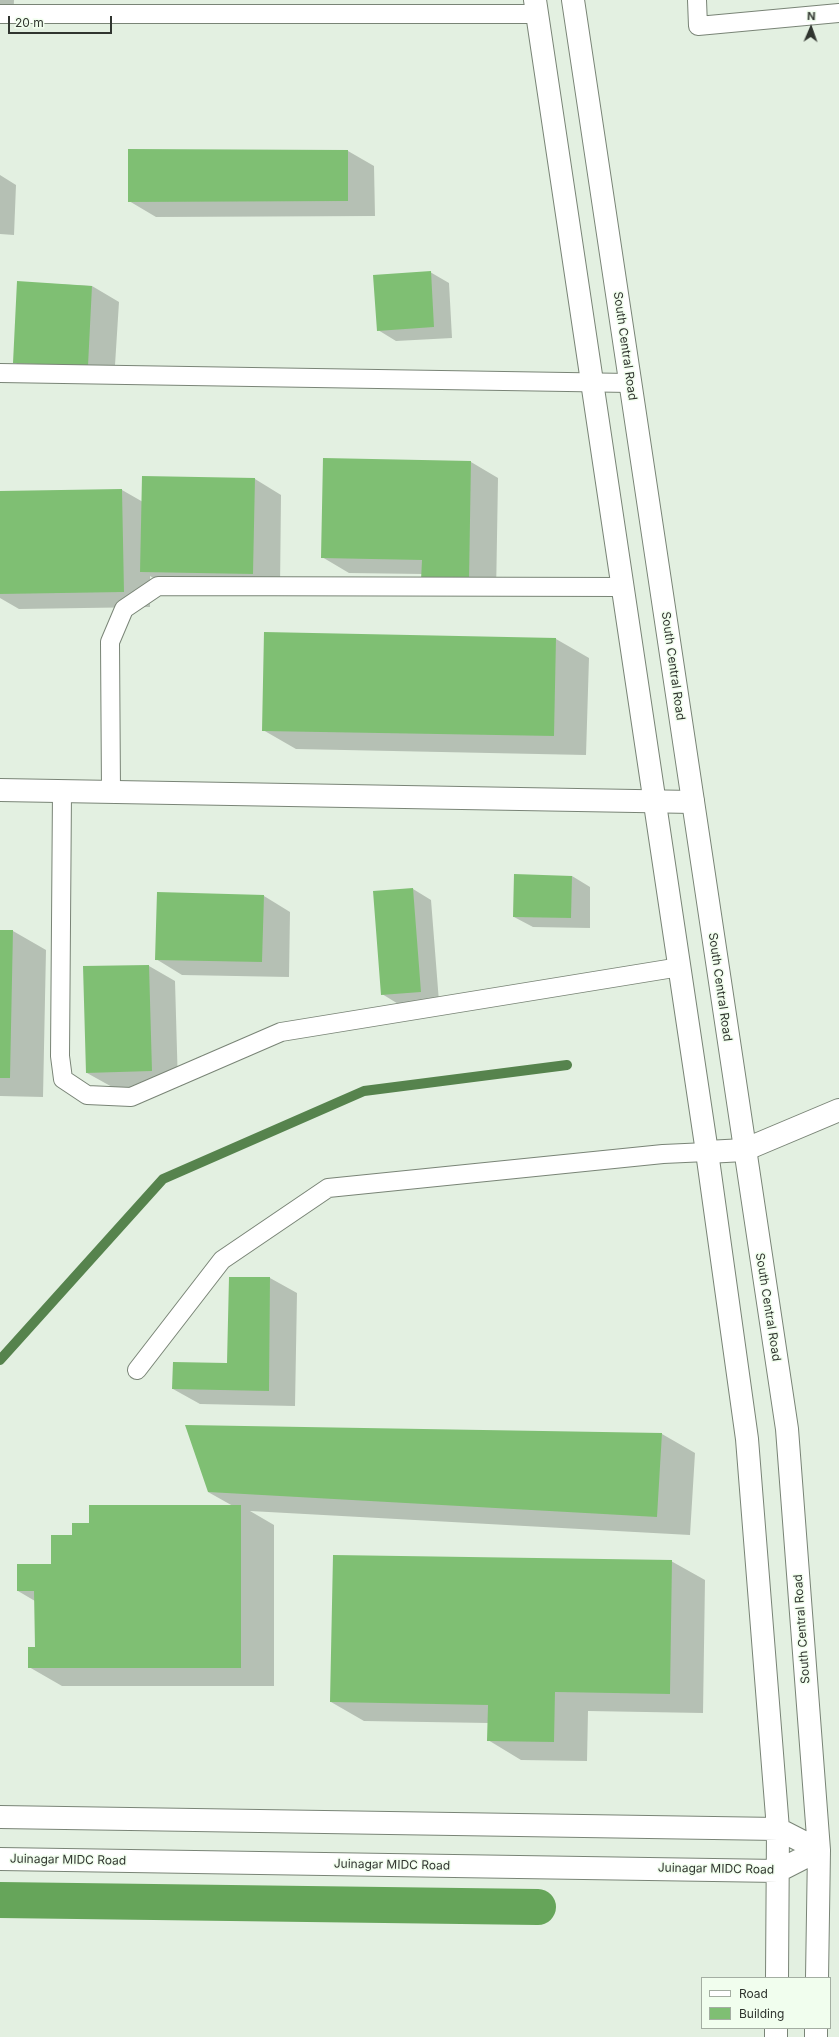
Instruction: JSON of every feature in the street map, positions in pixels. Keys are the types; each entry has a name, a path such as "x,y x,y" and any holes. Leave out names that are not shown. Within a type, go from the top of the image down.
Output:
{"street":[{"name":"South Central Road","path":"573,0 744,1150 787,1429 819,1850 817,1977"},
{"path":"536,7 680,967 748,1439 778,1829 776,1977"},
{"path":"0,790 693,802"},
{"path":"707,1152 744,1150 839,1110"},
{"path":"0,1817 778,1829 819,1850"},
{"name":"Juinagar MIDC Road","path":"0,1859 778,1871 819,1850"}],"lane":[{"path":"697,0 698,26 839,12"},
{"path":"0,14 121,7 536,7"},
{"path":"0,373 630,383"},
{"path":"111,792 110,642 124,609 158,586 623,587"},
{"path":"62,791 60,1056 63,1079 87,1095 131,1097 281,1032 680,967"},
{"path":"136,1370 222,1260 328,1188 663,1154 707,1152"}],"building":[{"path":"128,149 348,150 348,201 128,202"},
{"path":"431,271 434,327 377,331 373,275"},
{"path":"17,281 92,286 88,366 13,363"},
{"path":"323,458 471,461 469,581 421,580 422,560 321,558"},
{"path":"142,476 255,478 253,574 140,572"},
{"path":"122,489 124,592 0,594 0,491"},
{"path":"264,632 556,638 554,736 262,731"},
{"path":"514,874 572,876 571,918 513,917"},
{"path":"413,888 421,992 381,995 373,891"},
{"path":"157,892 264,895 262,962 155,960"},
{"path":"0,930 13,930 10,1078 0,1078"},
{"path":"149,965 152,1071 86,1073 83,966"},
{"path":"229,1277 270,1277 269,1391 172,1389 173,1362 227,1363"},
{"path":"185,1425 662,1433 657,1517 208,1492"},
{"path":"89,1505 241,1505 241,1668 28,1668 28,1647 35,1647 34,1591 17,1591 17,1564 51,1564 51,1535 72,1535 72,1523 89,1523"},
{"path":"333,1555 672,1560 670,1694 555,1692 554,1742 487,1741 488,1705 330,1702"}],"waterway":[{"path":"0,1360 163,1179 364,1091 567,1065"},
{"path":"0,1900 538,1907"}]}
